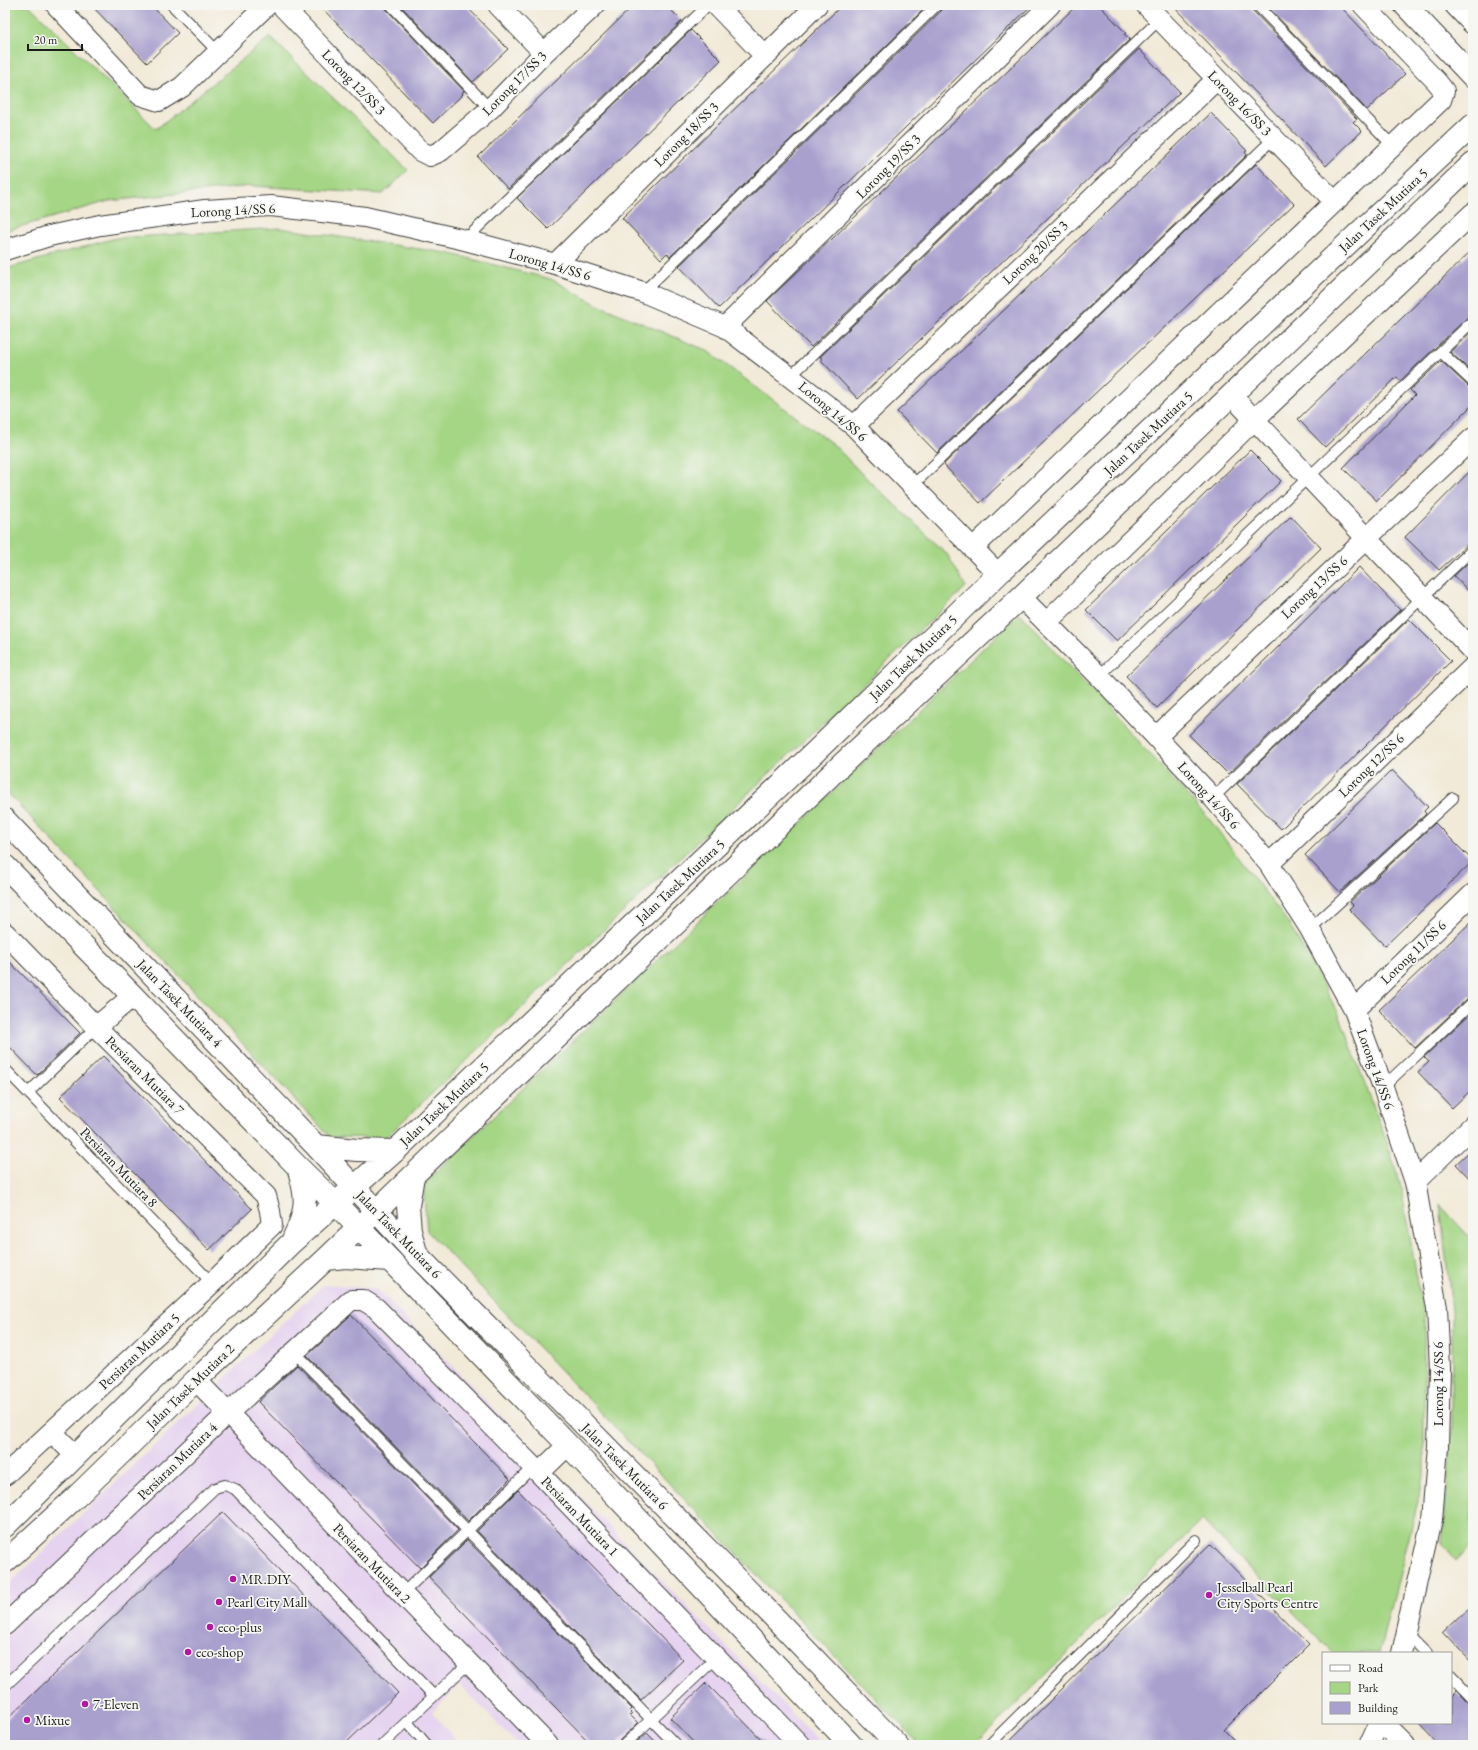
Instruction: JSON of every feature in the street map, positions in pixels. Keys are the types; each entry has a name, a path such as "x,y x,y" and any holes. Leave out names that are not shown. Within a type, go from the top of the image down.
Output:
{"street":[{"path":"56,5 140,95 159,101 182,87 267,5"},
{"name":"Lorong 12/SS 3","path":"280,5 420,152 430,156"},
{"path":"498,5 544,53"},
{"name":"Lorong 17/SS 3","path":"430,156 442,151 490,109 544,53 595,5"},
{"path":"716,5 765,56"},
{"name":"Lorong 18/SS 3","path":"555,264 818,5"},
{"name":"Lorong 19/SS 3","path":"725,326 1050,5"},
{"path":"973,548 1335,202 1392,145 1441,100 1444,91 1437,82 1363,5"},
{"path":"1405,5 1473,77"},
{"path":"1456,5 1473,23"},
{"name":"Lorong 16/SS 3","path":"1153,12 1335,202"},
{"name":"Lorong 20/SS 3","path":"854,426 1217,78"},
{"name":"Jalan Tasek Mutiara 5","path":"353,1187 395,1151 816,751 998,574 1473,125"},
{"name":"Jalan Tasek Mutiara 5","path":"376,1210 837,769 1233,397 1473,164"},
{"name":"Lorong 14/SS 6","path":"5,250 49,236 100,225 205,210 271,206 365,217 465,240 555,264 643,292 725,326 854,426 998,574"},
{"path":"1047,622 1251,416 1473,213"},
{"path":"1233,397 1473,651"},
{"name":"Lorong 13/SS 6","path":"1156,737 1473,438"},
{"name":"Lorong 14/SS 6","path":"1021,597 1047,622 1213,798 1269,864 1310,928 1354,1010 1383,1087 1415,1182 1437,1308 1440,1369 1438,1446 1432,1520 1402,1652"},
{"name":"Lorong 12/SS 6","path":"1269,864 1473,667"},
{"path":"816,751 837,769"},
{"name":"Jalan Tasek Mutiara 4","path":"5,820 316,1146 353,1187"},
{"name":"Jalan Tasek Mutiara 4","path":"5,866 298,1167 335,1203"},
{"name":"Lorong 11/SS 6","path":"1354,1010 1473,894"},
{"name":"Persiaran Mutiara 7","path":"5,933 96,1027 266,1196 272,1225"},
{"path":"96,1027 133,996"},
{"path":"1415,1182 1473,1125"},
{"path":"316,1146 357,1150 395,1151"},
{"path":"291,1243 303,1220 305,1204 304,1188 298,1167"},
{"path":"413,1176 408,1206 410,1231 416,1254"},
{"path":"5,1526 291,1243 353,1187"},
{"name":"Jalan Tasek Mutiara 6","path":"353,1187 416,1254 770,1613 897,1745"},
{"name":"Jalan Tasek Mutiara 6","path":"335,1203 568,1445 851,1745"},
{"name":"Jalan Tasek Mutiara 2","path":"5,1562 76,1497 196,1380 326,1259 376,1210"},
{"name":"Persiaran Mutiara 5","path":"5,1475 212,1283 272,1225"},
{"path":"326,1259 345,1257 390,1260"},
{"name":"Persiaran Mutiara 4","path":"5,1625 228,1413 351,1300"},
{"name":"Persiaran Mutiara 1","path":"351,1300 363,1300 376,1308 536,1470 800,1745"},
{"name":"Persiaran Mutiara 2","path":"196,1380 548,1745"},
{"path":"52,1432 76,1456"},
{"path":"536,1470 568,1445"},
{"path":"746,1635 770,1613"},
{"path":"1370,1745 1380,1724"},
{"path":"1384,1724 1405,1745"}],"lane":[{"path":"172,5 218,52"},
{"path":"392,5 490,109"},
{"path":"465,240 708,5"},
{"path":"643,292 937,5"},
{"path":"1257,5 1392,145"},
{"path":"791,376 1153,12"},
{"path":"913,485 1274,138"},
{"path":"1098,676 1473,321"},
{"path":"1441,352 1473,382"},
{"path":"1213,798 1473,549"},
{"path":"1310,928 1453,798"},
{"path":"1383,1087 1473,1002"},
{"path":"28,1093 96,1027"},
{"name":"Persiaran Mutiara 8","path":"5,1069 212,1283"},
{"path":"294,1352 676,1745"},
{"path":"402,1594 467,1530 536,1470"},
{"path":"5,1686 215,1488 225,1485 235,1489 434,1696"},
{"path":"989,1745 1196,1540"},
{"path":"1407,1633 1426,1652"},
{"path":"624,1745 716,1658"},
{"path":"382,1745 469,1663"},
{"path":"1452,1678 1473,1700"},
{"path":"407,1722 427,1745"}],"shaded area":[{"path":"323,1285 377,1289 823,1745 518,1745 460,1685 432,1712 460,1745 5,1745 5,1588"}],"green space":[{"path":"5,5 29,5 156,129 270,37 408,170 383,194 252,186 109,201 5,231"},
{"path":"280,228 447,253 551,279 598,305 706,350 834,445 860,472 947,554 966,587 385,1138 330,1137 5,790 5,269 116,238"},
{"path":"1020,613 1210,820 1289,924 1339,1014 1386,1140 1400,1182 1424,1317 1424,1477 1380,1652 1331,1652 1202,1520 975,1745 920,1745 427,1231 423,1184"},
{"path":"1440,1205 1473,1241 1473,1543 1456,1561 1442,1544 1452,1432 1452,1310"}],"building":[{"path":"91,5 151,5 178,33 147,63"},
{"path":"319,5 385,5 386,9 464,91 462,93 463,94 433,123"},
{"path":"400,5 465,5 508,49 473,82"},
{"path":"634,5 666,5 682,21 508,189 478,157"},
{"path":"842,5 928,5 670,257 667,253 661,259 622,218"},
{"path":"943,5 1032,5 719,308 679,266 942,10"},
{"path":"1077,5 1099,5 1130,39 811,347 767,301"},
{"path":"1172,5 1251,5 1252,10 1357,119 1353,122 1362,131 1326,166"},
{"path":"1266,5 1339,5 1405,74 1367,110"},
{"path":"691,30 721,60 548,229 517,198"},
{"path":"1139,49 1180,92 858,399 821,360 823,359 820,357"},
{"path":"1211,113 1247,151 1245,152 1247,155 937,453 897,412"},
{"path":"1256,164 1294,204 980,503 944,465 945,463"},
{"path":"1473,249 1473,315 1469,316 1400,381 1397,377 1325,447 1298,419"},
{"path":"1473,330 1473,373 1450,352"},
{"path":"1441,361 1469,387 1473,388 1473,404 1377,501 1343,468 1415,395 1410,390"},
{"path":"1250,450 1281,481 1117,641 1086,610"},
{"path":"1473,468 1473,543 1468,544 1439,570 1405,537"},
{"path":"1291,516 1321,548 1157,708 1126,676"},
{"path":"1473,558 1473,596 1454,576"},
{"path":"1359,567 1400,610 1228,774 1189,735"},
{"path":"1409,619 1451,661 1281,829 1237,784"},
{"path":"1392,770 1428,807 1424,811 1426,814 1340,892 1305,855"},
{"path":"1435,823 1473,861 1385,946 1349,909 1353,905 1350,902"},
{"path":"1473,920 1473,996 1469,997 1415,1048 1379,1010"},
{"path":"5,957 80,1033 37,1075 5,1042"},
{"path":"1473,1011 1473,1088 1452,1108 1418,1072 1429,1062 1424,1057"},
{"path":"103,1056 252,1209 209,1250 60,1097"},
{"path":"1473,1148 1473,1182 1456,1164"},
{"path":"351,1315 510,1479 468,1521 307,1356"},
{"path":"297,1365 458,1530 420,1568 258,1402"},
{"path":"518,1490 683,1660 641,1700 477,1531"},
{"name":"Pearl City Mall","path":"223,1512 398,1693 344,1745 5,1745 5,1721"},
{"path":"467,1540 632,1709 630,1711 632,1713 630,1715 638,1723 620,1740 618,1745 592,1745 429,1577"},
{"name":"Jesselball Pearl City Sports Centre","path":"1210,1544 1309,1645 1224,1730 1239,1745 1005,1745"},
{"path":"1473,1604 1473,1665 1443,1633"},
{"path":"706,1683 767,1745 696,1745 670,1718"},
{"path":"1456,1692 1468,1704 1473,1706 1473,1745 1439,1745 1419,1724 1452,1724 1452,1696"},
{"path":"647,1733 659,1745 633,1745"}],"place":[{"name":"MR.DIY","path":"233,1579"},
{"name":"Jesselball Pearl City Sports Centre","path":"1209,1595"},
{"name":"Pearl City Mall","path":"219,1602"},
{"name":"eco-plus","path":"210,1627"},
{"name":"eco-shop","path":"188,1652"},
{"name":"7-Eleven","path":"85,1704"},
{"name":"Mixue","path":"27,1720"}]}
